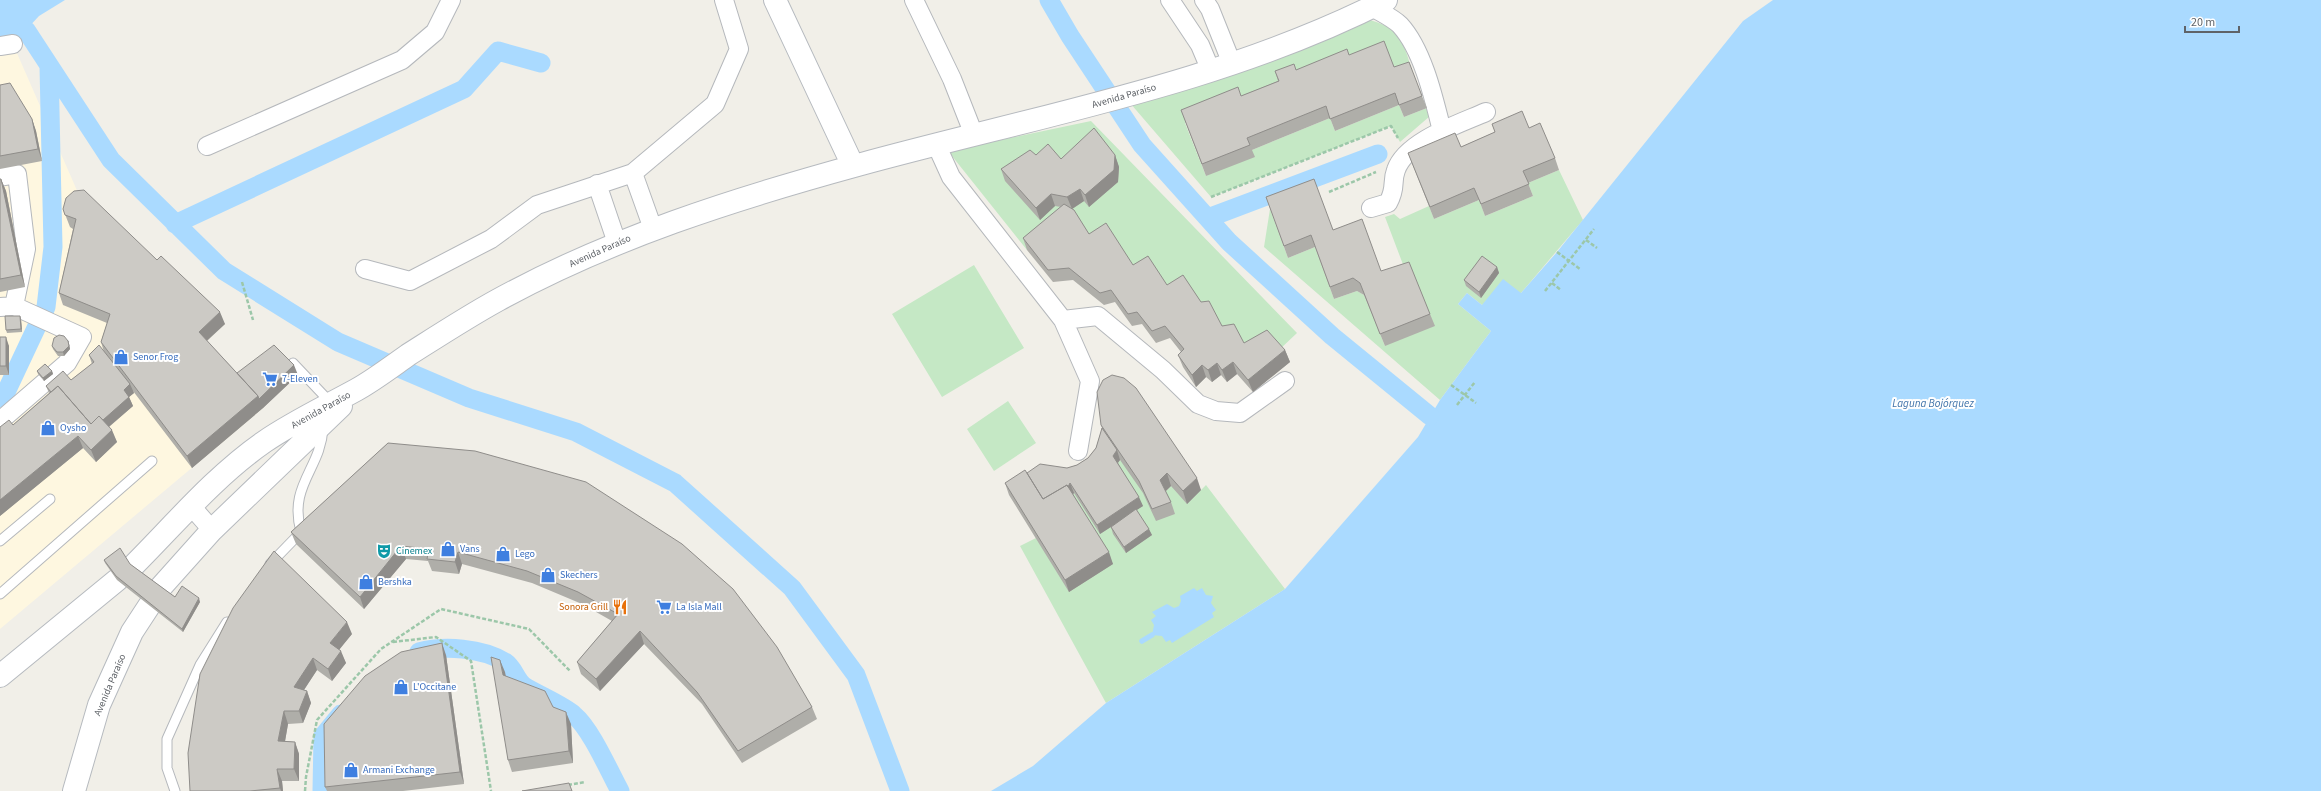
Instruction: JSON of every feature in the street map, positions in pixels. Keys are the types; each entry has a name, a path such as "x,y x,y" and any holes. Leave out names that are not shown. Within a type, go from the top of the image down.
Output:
{"street":[{"path":"207,146 402,60 435,32 451,0"},
{"path":"365,269 410,281 491,239 537,205 633,173 715,104 738,49 724,0"},
{"path":"775,0 853,166"},
{"path":"914,0 952,79 974,135"},
{"path":"1170,0 1200,45 1211,71"},
{"path":"1204,0 1210,9 1232,64"},
{"path":"1379,3 1400,25 1416,49 1435,104 1442,131"},
{"name":"Avenida Paraíso","path":"161,587 212,530 330,412 362,386 435,338 497,300 553,272 652,229 853,166 1088,106 1211,71 1311,33 1379,3"},
{"path":"1371,208 1388,203 1394,192 1395,171 1407,152 1442,131 1486,112"},
{"path":"936,144 951,177 1063,320 1090,382 1078,451"},
{"path":"633,173 652,229"},
{"path":"0,177 18,174 26,249 12,308 82,336 67,363 0,421"},
{"path":"597,184 617,243"},
{"path":"1063,320 1098,316 1163,370 1198,404 1216,411 1240,413 1285,382"},
{"name":"Avenida Paraíso","path":"0,676 124,573 223,477 263,442 330,412"},
{"path":"192,507 212,530"},
{"name":"Avenida Paraíso","path":"74,791 99,705 132,632 148,606"}],"lane":[{"path":"293,363 330,412 319,448 298,496 297,518 301,532"},
{"path":"0,594 152,462"},
{"path":"0,541 50,499"},
{"path":"262,573 281,550 312,521"},
{"path":"175,791 167,768 167,739 200,665 231,615"}],"path":[{"path":"1211,197 1391,126 1400,142"},
{"path":"1329,192 1378,172"},
{"path":"1545,291 1594,229"},
{"path":"1586,240 1597,248"},
{"path":"1558,252 1580,269"},
{"path":"242,282 254,320"},
{"path":"1552,283 1561,290"},
{"path":"1457,405 1475,382"},
{"path":"1451,385 1476,403"},
{"path":"305,791 306,777 317,720 381,649 441,609 529,629 570,671"},
{"path":"390,643 436,637 471,661 491,791"},
{"path":"561,786 585,782"}],"shaded area":[{"path":"13,44 82,202 225,324 203,344 263,408 0,629 0,46"}],"green space":[{"path":"1365,19 1386,26 1399,37 1403,44 1413,74 1185,123 1206,176 1252,150 1330,118 1335,131 1399,105 1404,117 1427,108 1430,116 1400,142 1391,126 1211,197 1130,103"},
{"path":"1091,121 1297,333 1279,350 1248,355 1171,297 1138,277 1094,246 1069,216 1027,250 948,151"},
{"path":"1559,170 1583,220 1521,293 1482,305 1467,293 1458,304 1491,331 1440,400 1264,247 1270,209 1288,258 1315,247 1334,299 1357,291 1364,295 1385,346 1407,275 1385,217 1394,214 1400,219 1429,206 1434,219 1479,200 1485,216 1533,196 1528,183"},
{"path":"974,265 1024,348 942,397 892,314"},
{"path":"1008,401 1036,443 994,471 967,429"},
{"path":"1120,460 1164,493 1171,486 1201,490 1206,485 1285,589 1106,703 1020,546 1036,538 1074,493 1116,465"}],"water":[{"path":"0,0 65,0 39,16 13,44 0,46"},
{"name":"Laguna Bojórquez","path":"1773,0 2321,0 2321,791 991,791 1033,766 1106,703 1285,589 1418,437 1440,400 1491,331 1458,304 1467,293 1482,305 1503,279 1521,293 1557,252 1743,21"},
{"path":"1194,588 1197,591 1202,588 1206,595 1213,596 1211,603 1216,610 1212,613 1214,617 1172,643 1170,640 1166,642 1162,636 1152,635 1154,625 1151,620 1156,616 1152,612 1167,604 1174,608 1179,606 1181,601 1180,596"}],"building":[{"path":"1384,41 1394,67 1409,62 1422,96 1399,105 1395,93 1330,119 1326,106 1247,138 1250,145 1202,164 1181,110 1238,87 1241,96 1279,81 1275,71 1294,64 1296,70 1347,49 1349,55"},
{"path":"10,83 32,119 38,149 0,156 0,85"},
{"path":"1522,111 1529,128 1540,123 1555,158 1523,171 1529,184 1481,204 1474,188 1430,207 1408,153 1455,133 1461,147 1495,132 1492,124"},
{"path":"1094,128 1115,155 1114,170 1085,195 1080,189 1067,197 1051,194 1036,208 1001,169 1030,150 1036,155 1048,144 1061,159"},
{"path":"0,179 21,275 0,279"},
{"path":"1314,179 1333,230 1362,219 1381,271 1409,262 1430,314 1380,334 1360,283 1353,278 1330,287 1311,235 1284,246 1266,197"},
{"path":"84,190 157,260 161,256 220,312 199,332 258,396 187,456 101,342 110,314 59,293 76,219 65,215 63,209 66,198 74,191"},
{"path":"1064,204 1074,210 1089,234 1106,223 1133,265 1148,256 1167,285 1183,275 1201,302 1209,301 1222,326 1234,324 1244,343 1267,330 1285,350 1248,380 1233,362 1222,370 1217,363 1208,370 1202,365 1192,375 1178,355 1184,349 1165,326 1152,331 1137,312 1128,314 1111,290 1100,293 1069,268 1048,270 1023,238"},
{"path":"1482,256 1497,267 1479,292 1464,280"},
{"path":"5,316 20,316 21,329 6,330"},
{"path":"59,335 64,336 68,341 69,346 63,352 57,352 52,346 54,338"},
{"path":"0,337 6,337 6,366 0,366"},
{"path":"99,345 130,384 124,390 129,397 103,420 99,416 91,424 58,386 51,392 46,386 63,371 71,380 94,362 89,355"},
{"name":"7-Eleven","path":"274,345 294,365 259,399 237,373"},
{"path":"45,364 52,371 43,378 37,371"},
{"path":"1112,375 1124,378 1136,388 1197,478 1183,491 1167,473 1160,480 1171,502 1152,509 1139,481 1101,425 1097,392 1103,380"},
{"path":"58,386 91,424 99,416 112,430 91,450 78,436 0,500 0,427 9,420 13,425"},
{"path":"1102,428 1117,450 1113,456 1139,497 1097,525 1070,483 1068,487 1067,485 1043,499 1027,473 1040,464 1067,468 1077,465 1088,458 1096,448"},
{"name":"La Isla Mall","path":"388,443 475,451 586,482 682,544 733,589 777,647 812,707 738,751 697,692 640,631 596,679 577,662 618,614 578,592 527,571 458,552 455,562 427,559 429,549 401,546 360,597 291,532"},
{"path":"1025,470 1043,499 1067,485 1109,552 1065,580 1005,483"},
{"path":"1136,509 1149,529 1124,547 1111,527"},
{"path":"120,548 130,564 175,597 182,586 199,598 182,629 116,576 104,560"},
{"path":"274,551 347,622 330,643 341,651 328,669 313,658 294,687 307,691 299,711 284,711 278,741 295,742 294,769 277,769 280,788 250,791 190,791 188,753 200,674 233,608"},
{"path":"442,643 460,772 325,787 324,724 365,676 401,652"},
{"path":"491,657 500,660 503,675 545,691 553,707 566,712 569,751 508,760"},
{"path":"569,783 572,791 522,791"}],"waterway":[{"path":"1049,0 1070,36 1142,145 1229,242 1332,336 1430,416"},
{"path":"26,30 111,160 224,271 338,342 469,398 576,432 675,483 792,588 856,675 900,791"},
{"path":"175,224 464,89 498,51 541,63"},
{"path":"0,398 7,390 46,307 53,247 49,66"},
{"path":"1208,218 1378,154"},
{"path":"1142,641 1152,635"},
{"path":"419,652 451,648 463,649 496,657 505,662 511,667 519,681 524,686 569,711 580,721 593,740 620,791"},
{"path":"322,791 323,736 341,714"}],"place":[{"name":"Senor Frog","path":"121,357"},
{"name":"7-Eleven","path":"270,379"},
{"name":"Oysho","path":"48,428"},
{"name":"Vans","path":"448,549"},
{"name":"Cinemex","path":"384,551"},
{"name":"Lego","path":"503,554"},
{"name":"Skechers","path":"548,575"},
{"name":"Bershka","path":"366,582"},
{"name":"Sonora Grill","path":"620,607"},
{"name":"La Isla Mall","path":"664,607"},
{"name":"L'Occitane","path":"401,687"},
{"name":"Armani Exchange","path":"351,770"}]}
